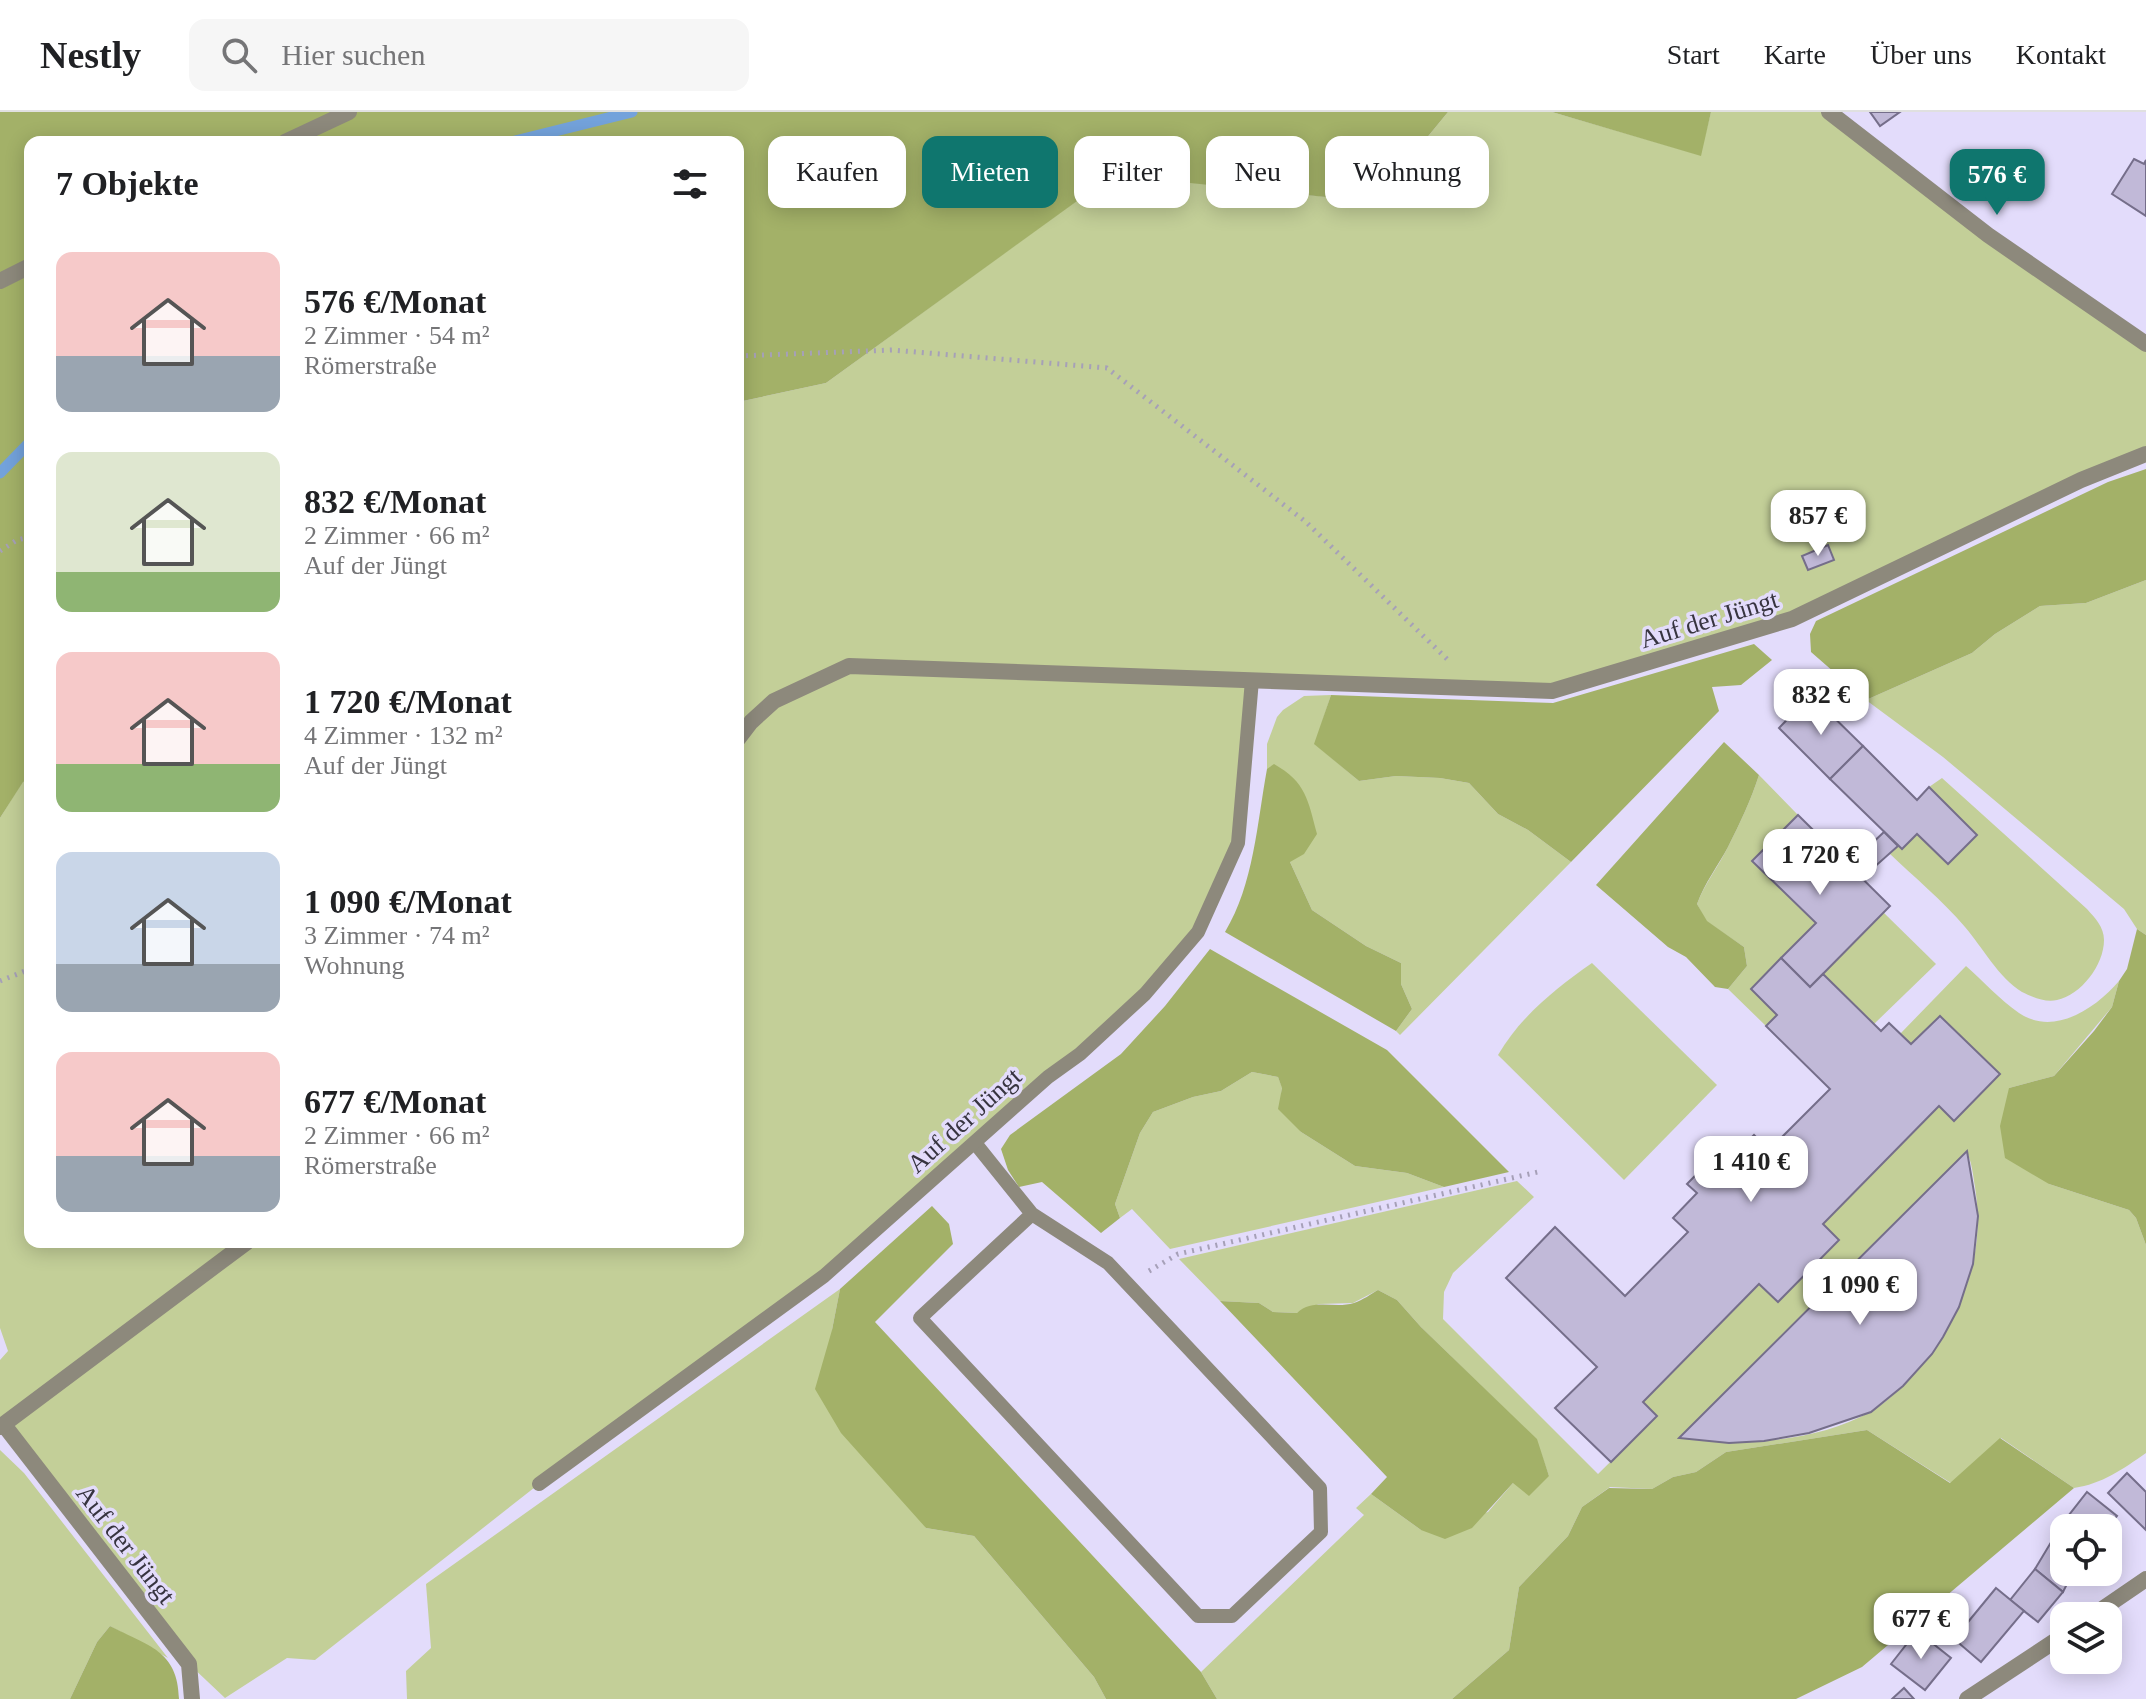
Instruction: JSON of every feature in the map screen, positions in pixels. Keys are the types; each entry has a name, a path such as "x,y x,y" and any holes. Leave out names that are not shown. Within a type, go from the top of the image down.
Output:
{"street":[{"path":"298,136 349,112"},
{"path":"1829,112 1988,235 2146,344"},
{"path":"0,281 24,269"},
{"name":"Auf der Jüngt","path":"744,731 774,701 849,666 1552,691 1792,619 2081,480 2146,454"},
{"name":"Auf der Jüngt","path":"192,1699 189,1664 2,1426 239,1248"},
{"path":"2112,1602 2146,1579"},
{"path":"1967,1699 2050,1644"}],"lane":[{"name":"Auf der Jüngt","path":"539,1484 824,1276 1145,994 1198,932 1238,843 1252,680"},
{"path":"975,1143 1032,1214 1108,1263 1320,1488 1321,1532 1232,1616 1198,1616 920,1318 1032,1214"}],"path":[{"path":"744,356 892,350 1107,368 1306,522 1477,688"},
{"path":"0,551 24,538"},
{"path":"0,981 24,971"},
{"path":"1128,1284 1178,1254 1538,1172"}],"green space":[{"path":"0,112 1448,112 1428,136 1325,136 1325,197 1309,195 1309,136 1206,136 1206,185 1190,183 1190,136 1074,136 1074,203 826,383 744,401 744,136 24,136 23,782 0,818"},
{"path":"1448,112 1552,112 1700,155 1711,112 1827,112 2146,343 2146,454 1792,619 1552,691 1253,680 1238,843 1198,932 1145,994 824,1276 539,1484 315,1660 287,1658 225,1698 189,1664 0,1427 0,1360 8,1351 0,1328 0,818 23,781 24,1248 744,1248 744,401 826,383 1074,202 1074,208 1190,208 1190,182 1206,184 1206,208 1309,208 1309,195 1325,197 1325,208 1489,208 1489,136 1428,136"},
{"path":"1552,112 1711,112 1701,156"},
{"path":"2146,469 2146,580 2086,603 2040,606 1995,634 1972,653 1866,700 1811,652 1810,634 1816,621 2108,482"},
{"path":"2146,580 2146,935 2137,929 2124,909 1943,757 1866,700 1972,653 1995,634 2040,606 2086,603"},
{"path":"1754,644 1772,660 1741,685 1712,687 1719,711 1571,862 1528,830 1498,814 1469,783 1396,776 1359,781 1314,744 1331,695 1553,703"},
{"path":"1331,695 1315,744 1359,781 1396,776 1469,783 1498,814 1528,830 1571,862 1400,1035 1396,1031 1412,1009 1401,984 1401,963 1366,946 1312,910 1290,862 1267,769 1267,744 1277,717 1283,710 1304,696"},
{"path":"1724,742 1759,775 1737,829 1697,904 1707,921 1744,947 1747,966 1728,989 1715,987 1686,957 1668,947 1596,885"},
{"path":"1274,764 1299,785 1314,822 1317,834 1304,854 1290,862 1312,910 1366,946 1401,963 1401,984 1412,1009 1396,1031 1225,932 1248,874 1267,769"},
{"path":"1759,775 1798,815 1753,862 1816,923 1751,988 1777,1015 1766,1026 1728,989 1747,966 1744,947 1706,921 1697,904 1737,829"},
{"path":"1942,778 2087,909 2098,923 2104,940 2100,959 2090,978 2066,997 2048,1001 2030,996 2013,986 1956,917 1889,853 1898,846 1902,849 1917,834 1948,864 1977,835 1929,787"},
{"path":"1883,912 1936,964 1874,1024 1823,974"},
{"path":"2137,929 2146,935 2146,1245 2136,1218 2129,1210 2049,1184 2005,1158 2000,1126 2009,1088 2054,1076 2112,1007 2119,981 2127,969"},
{"path":"1210,949 1387,1050 1509,1172 1444,1187 1407,1173 1355,1166 1301,1132 1278,1109 1282,1088 1278,1077 1252,1072 1221,1091 1193,1097 1153,1112 1140,1133 1115,1204 1120,1218 1101,1233 1042,1182 1019,1187 1008,1170 1001,1149 1010,1135 1121,1054 1165,1006"},
{"path":"1592,963 1717,1085 1624,1180 1498,1055 1517,1028 1540,1004"},
{"path":"1966,966 2019,1013 2032,1020 2046,1022 2074,1016 2099,1001 2119,981 2112,1007 2054,1076 2009,1088 2049,1184 2129,1210 2136,1218 2146,1245 2146,1453 2103,1479 2074,1488 2001,1438 1951,1483 1867,1430 1726,1452 1696,1472 1673,1477 1652,1489 1610,1487 1582,1507 1568,1536 1519,1587 1509,1650 1452,1699 1217,1699 1201,1672 1364,1515 1356,1508 1371,1494 1421,1530 1488,1512 1513,1483 1549,1476 1536,1439 1397,1300 1378,1290 1353,1303 1319,1304 1297,1313 1273,1312 1259,1303 1220,1301 1179,1259 1517,1181 1534,1197 1453,1273 1444,1292 1443,1319 1598,1474 1657,1416 1643,1402 1759,1284 1778,1302 1838,1240 1823,1224 1939,1106 1954,1120 1911,1044 1900,1034","holes":["1967,1152 1978,1213 1977,1237 1967,1283 1959,1305 1934,1347 1896,1392 1877,1408 1849,1422 1802,1436 1752,1442 1680,1438"]},
{"path":"1252,1072 1278,1077 1282,1087 1281,1098 1301,1132 1355,1166 1407,1173 1444,1187 1170,1249 1132,1209 1120,1218 1115,1204 1140,1133 1153,1112 1193,1097 1221,1091"},
{"path":"932,1206 949,1224 953,1244 875,1322 1201,1672 1217,1699 1106,1699 1094,1677 974,1536 926,1528 841,1433 815,1389 840,1289"},
{"path":"840,1289 832,1330 926,1528 974,1536 1094,1677 1106,1699 407,1699 406,1671 431,1648 426,1584"},
{"path":"1378,1290 1397,1300 1537,1439 1549,1476 1529,1496 1513,1483 1472,1528 1445,1539 1421,1530 1371,1494 1387,1477 1220,1301 1259,1303 1273,1312 1297,1313 1310,1306 1347,1305"},
{"path":"1867,1430 1950,1483 2000,1438 2074,1488 1862,1667 1796,1699 1452,1699 1509,1650 1519,1587 1568,1536 1582,1507 1609,1488 1652,1489 1673,1477 1696,1472 1726,1452"},
{"path":"0,1450 24,1473 168,1658 110,1626 97,1642 70,1699 0,1699"},
{"path":"110,1626 148,1645 167,1660 177,1683 179,1699 70,1699 97,1642"}],"building":[{"path":"1870,112 1900,112 1880,126"},
{"path":"2134,159 2144,164 2146,160 2146,216 2112,194"},
{"path":"1828,545 1834,560 1808,570 1802,556"},
{"path":"1811,695 1863,746 1830,779 1779,728"},
{"path":"1863,746 1917,800 1929,787 1977,835 1948,864 1917,834 1902,849 1830,779"},
{"path":"1798,815 1890,906 1810,987 1781,958 1816,923 1752,861"},
{"path":"1884,832 1898,846 1862,878 1849,865"},
{"path":"1781,958 1810,987 1823,974 1881,1031 1889,1023 1911,1044 1940,1016 2000,1074 1954,1121 1939,1106 1823,1224 1839,1240 1778,1302 1759,1284 1643,1402 1657,1416 1611,1462 1555,1408 1597,1367 1506,1278 1555,1227 1625,1296 1688,1232 1673,1218 1697,1193 1687,1184 1730,1140 1739,1150 1754,1135 1769,1150 1830,1089 1766,1026 1777,1015 1751,989"},
{"path":"1967,1151 1978,1216 1973,1264 1959,1307 1943,1337 1903,1386 1871,1412 1809,1433 1729,1443 1679,1438"},
{"path":"2127,1473 2146,1492 2146,1530 2108,1493"},
{"path":"2087,1492 2114,1514 2070,1514"},
{"path":"2050,1544 2050,1581 2035,1569"},
{"path":"2035,1569 2050,1581 2050,1586 2063,1592 2055,1602 2050,1602 2050,1608 2038,1622 2010,1600"},
{"path":"1996,1588 2024,1611 1981,1662 1954,1639"},
{"path":"1917,1631 1951,1658 1925,1690 1891,1664"},
{"path":"1904,1688 1914,1699 1892,1699"}],"waterway":[{"path":"535,136 632,112"},
{"path":"0,473 24,448"}]}
